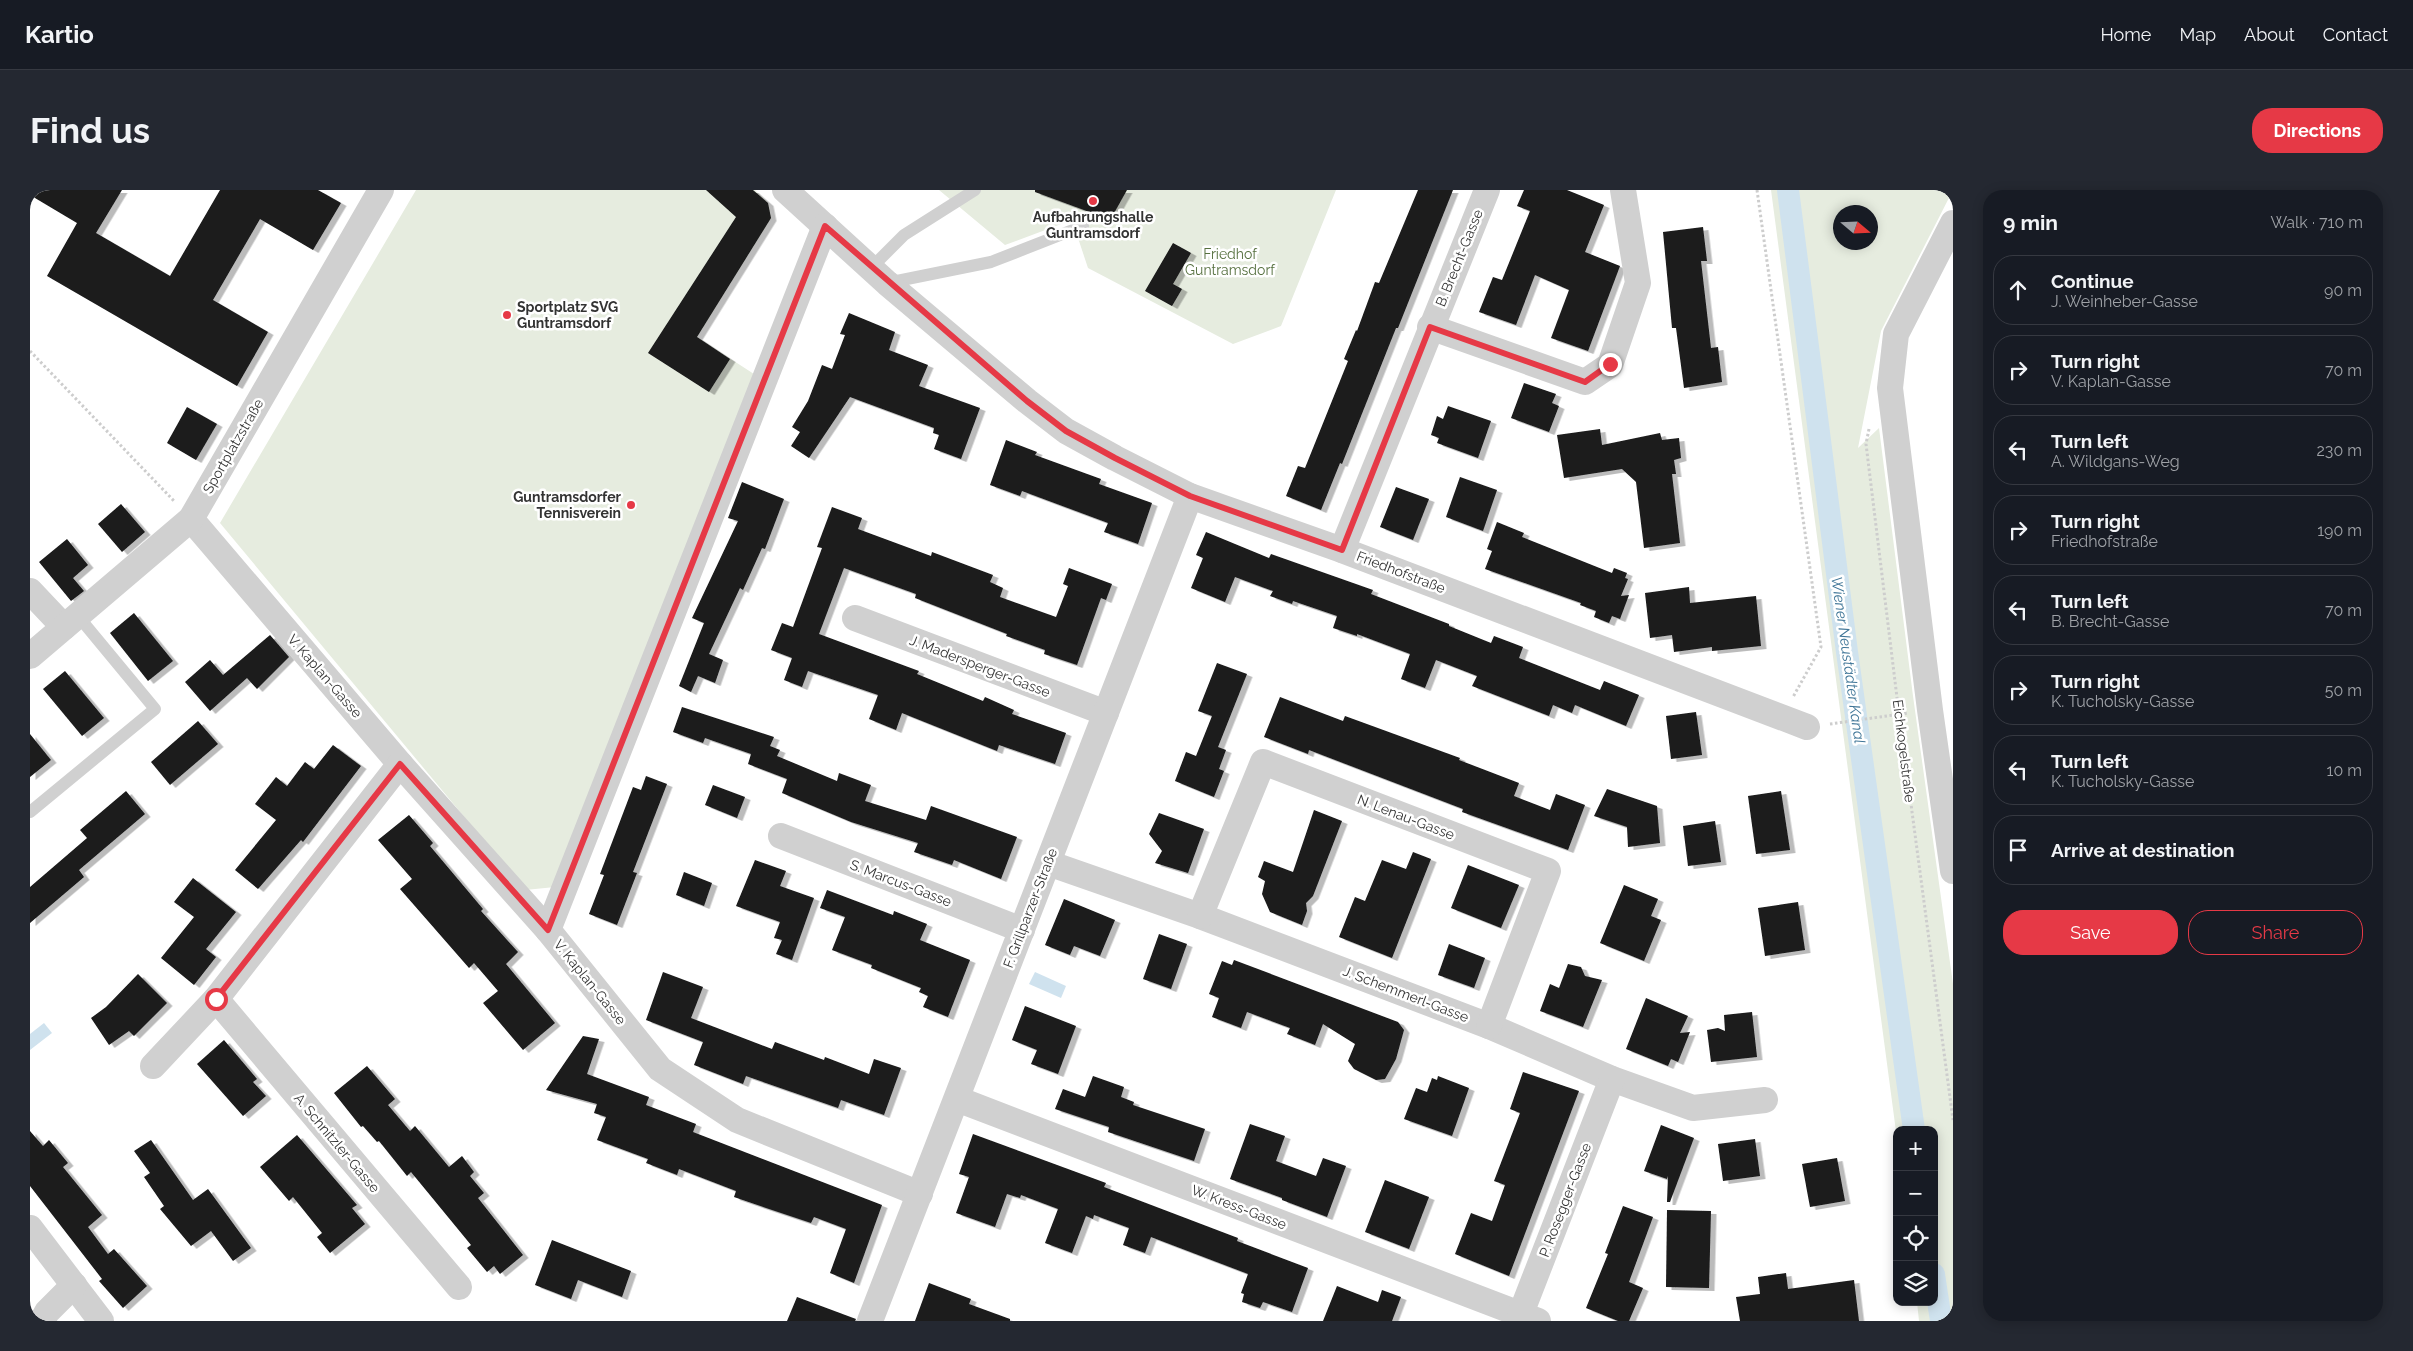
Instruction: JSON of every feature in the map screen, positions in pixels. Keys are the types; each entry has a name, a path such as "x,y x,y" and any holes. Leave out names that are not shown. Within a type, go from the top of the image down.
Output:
{"street":[{"name":"Sportplatzstraße","path":"30,656 191,519 381,190"},
{"name":"B. Brecht-Gasse","path":"1342,550 1430,327 1487,190"},
{"path":"1430,327 1585,382 1610,364 1638,282 1623,190"},
{"name":"Friedhofstraße","path":"799,195 825,226 879,275 1027,401 1066,431 1115,458 1190,496 1342,550 1781,717 1818,726"},
{"path":"1953,223 1896,334 1890,388 1930,710 1953,871"},
{"path":"548,930 825,226"},
{"name":"F. Grillparzer-Straße","path":"870,1321 1190,496"},
{"name":"V. Kaplan-Gasse","path":"191,519 400,764 548,930 660,1069 737,1120 920,1194"},
{"path":"30,591 71,622"},
{"name":"J. Madersperger-Gasse","path":"855,618 1106,713"},
{"name":"N. Lenau-Gasse","path":"1200,916 1263,762 1548,871 1489,1026"},
{"path":"153,1066 216,999 400,764"},
{"name":"S. Marcus-Gasse","path":"780,836 1022,930"},
{"name":"J. Schemmerl-Gasse","path":"1048,863 1200,916 1489,1026 1612,1079 1693,1108 1765,1100"},
{"name":"A. Schnitzler-Gasse","path":"216,999 459,1287"},
{"name":"P. Rosegger-Gasse","path":"1526,1319 1612,1079"},
{"name":"W. Kress-Gasse","path":"957,1099 1526,1319"},
{"path":"30,1228 101,1321"},
{"path":"42,1321 47,1312 74,1285"}],"lane":[{"path":"879,275 904,235 975,190"},
{"path":"879,275 991,262 1083,226"},
{"path":"30,812 155,709 71,622"}],"path":[{"path":"1758,190 1821,647 1781,717"},
{"path":"30,351 191,519"},
{"name":"Eichkogelstraße","path":"1871,420 1866,444 1899,714 1953,1120"},
{"path":"1818,726 1899,714"}],"green space":[{"path":"416,190 755,190 768,203 771,218 697,337 757,376 555,887 525,890 220,523"},
{"name":"Friedhof Guntramsdorf","path":"939,190 1336,190 1281,326 1233,344 1088,268 1072,220 1005,245"},
{"path":"1771,190 1953,190 1881,331 1858,448 1879,428 1913,696 1953,984 1953,1321 1919,1321 1917,1306 1938,1306 1938,1126 1895,1126"}],"water":[{"path":"1035,972 1066,986 1061,998 1029,984"},
{"path":"44,1023 52,1033 30,1050 30,1034"}],"building":[{"path":"30,190 122,190 96,233 170,276 220,190 318,190 341,203 313,250 260,219 213,300 268,332 237,386 47,276 77,223 30,195"},
{"path":"706,190 753,190 768,203 771,218 697,337 730,359 709,392 648,353 736,217"},
{"name":"Aufbahrungshalle Guntramsdorf","path":"1035,190 1127,190 1113,215 1092,213 1035,192"},
{"path":"1418,190 1453,190 1342,464 1340,463 1321,510 1286,496 1298,466 1305,468 1348,361 1344,359 1357,331 1375,282 1379,283"},
{"path":"1524,190 1567,190 1604,205 1585,252 1620,266 1588,351 1551,338 1569,290 1535,275 1516,325 1479,312 1493,277 1502,280 1530,211 1517,206"},
{"path":"1703,227 1707,261 1701,261 1711,348 1718,347 1722,382 1684,388 1676,328 1672,328 1663,232"},
{"path":"1173,243 1191,253 1173,284 1182,289 1172,306 1145,291"},
{"path":"849,313 895,332 889,350 928,365 919,386 980,408 961,459 934,449 939,435 933,433 934,428 850,397 809,458 791,446 800,432 792,427 808,401 822,365 832,369 845,335 840,334"},
{"path":"1524,383 1556,394 1552,403 1559,406 1549,432 1511,418"},
{"path":"1448,406 1491,421 1478,458 1437,443 1439,438 1431,435 1437,416 1443,419"},
{"path":"187,407 217,424 196,460 167,443"},
{"path":"1600,429 1602,445 1660,433 1662,440 1679,438 1681,458 1674,460 1676,474 1672,474 1680,543 1644,548 1636,482 1622,469 1564,478 1557,435"},
{"path":"1006,440 1037,452 1035,455 1101,479 1099,484 1152,503 1138,544 1104,532 1108,523 1022,491 1020,496 990,485"},
{"path":"1460,477 1497,490 1483,531 1446,517"},
{"path":"742,482 784,499 765,549 762,548 743,590 740,588 709,654 723,660 715,683 698,676 691,692 679,686 704,623 692,618 738,521 728,518"},
{"path":"1396,487 1429,499 1413,540 1380,527"},
{"path":"121,504 145,532 122,552 98,524"},
{"path":"832,507 862,518 858,529 931,556 932,552 993,575 990,582 1003,588 1000,597 1056,617 1068,586 1063,584 1069,568 1112,584 1106,600 1101,598 1077,665 1044,654 1045,650 915,598 916,594 844,568 819,634 919,671 917,674 983,701 985,697 1014,710 1012,714 1066,733 1055,764 999,745 997,751 902,713 896,730 869,719 878,695 808,671 802,687 784,680 792,658 771,650 782,623 793,627 822,548 817,547"},
{"path":"1497,522 1524,533 1522,537 1612,573 1614,568 1627,573 1625,578 1628,579 1621,596 1629,595 1620,619 1612,616 1609,623 1594,617 1596,611 1580,605 1581,603 1485,569 1492,551 1487,549"},
{"path":"1206,532 1269,558 1271,554 1373,590 1371,594 1449,624 1449,626 1491,643 1494,636 1523,647 1519,658 1600,690 1604,681 1639,695 1626,726 1575,705 1572,713 1553,705 1549,716 1472,686 1477,676 1436,660 1425,688 1401,679 1410,654 1357,634 1357,636 1333,628 1337,616 1293,601 1292,604 1270,596 1273,591 1235,577 1225,602 1191,588 1203,558 1196,555"},
{"path":"67,539 88,565 73,578 84,591 71,601 39,562"},
{"path":"1689,587 1690,603 1756,596 1761,646 1712,651 1712,647 1674,652 1672,635 1650,638 1645,593"},
{"path":"134,613 173,661 148,681 110,633"},
{"path":"270,635 289,657 257,689 247,678 210,711 185,682 210,660 223,675"},
{"path":"1217,663 1247,674 1218,747 1226,750 1219,769 1224,771 1214,797 1175,781 1186,752 1196,756 1212,716 1198,711"},
{"path":"65,671 104,718 82,736 43,689"},
{"path":"1280,697 1343,721 1345,716 1460,758 1459,760 1519,783 1514,796 1550,810 1556,794 1585,805 1568,850 1462,812 1463,809 1309,750 1308,754 1264,737"},
{"path":"682,707 774,737 770,746 780,750 777,756 837,781 839,773 871,785 865,801 926,820 931,806 1017,837 1001,879 954,860 952,865 914,852 918,843 851,822 782,793 787,779 748,764 751,754 705,738 703,743 673,732"},
{"path":"1696,712 1702,755 1671,759 1666,716"},
{"path":"198,721 218,744 170,785 151,762"},
{"path":"30,734 51,760 30,777"},
{"path":"333,745 361,766 303,842 301,840 258,889 235,870 276,820 255,804 276,777 287,786 305,762 314,769"},
{"path":"646,776 667,784 633,872 637,873 617,925 589,914 604,875 600,874 633,787 641,790"},
{"path":"713,785 745,797 737,818 705,805"},
{"path":"1607,789 1657,806 1660,843 1628,847 1627,827 1594,816"},
{"path":"126,791 145,814 79,870 84,877 30,923 30,887 87,838 80,830"},
{"path":"1781,791 1790,850 1756,854 1748,796"},
{"path":"1314,810 1342,821 1313,896 1306,903 1307,911 1302,925 1270,912 1262,894 1265,881 1258,877 1264,861 1293,872"},
{"path":"1159,813 1204,829 1188,873 1155,863 1162,851 1149,834"},
{"path":"409,815 433,843 430,846 483,909 481,911 518,952 506,964 555,1023 523,1050 483,1003 498,991 474,963 469,968 400,889 412,879 378,840"},
{"path":"1715,821 1721,862 1688,866 1683,826"},
{"path":"1413,852 1431,859 1392,958 1339,937 1355,897 1365,901 1382,860 1406,869"},
{"path":"755,860 786,871 780,886 814,898 792,960 776,954 782,940 774,938 780,922 736,906"},
{"path":"1468,865 1519,885 1501,928 1451,908"},
{"path":"684,872 712,883 704,906 676,895"},
{"path":"193,878 236,912 206,949 216,957 194,985 161,958 194,917 174,902"},
{"path":"1624,885 1658,899 1651,916 1661,920 1644,961 1600,943"},
{"path":"827,890 893,915 894,911 927,924 920,940 970,960 948,1017 923,1007 928,996 919,992 921,988 871,968 872,965 832,950 845,917 820,908"},
{"path":"1064,899 1115,920 1100,956 1074,946 1070,955 1045,945"},
{"path":"1798,902 1805,950 1765,956 1758,908"},
{"path":"1159,934 1187,944 1171,989 1143,979"},
{"path":"1449,944 1485,958 1474,988 1438,975"},
{"path":"1234,960 1398,1022 1404,1030 1396,1059 1385,1079 1376,1080 1354,1069 1348,1061 1355,1044 1323,1024 1315,1045 1287,1034 1290,1028 1247,1012 1241,1028 1212,1017 1219,998 1209,994 1222,961 1232,965"},
{"path":"1568,964 1581,967 1585,976 1602,980 1583,1027 1540,1011 1550,984 1559,988"},
{"path":"663,972 703,987 691,1018 772,1049 775,1042 824,1060 825,1057 869,1074 874,1059 901,1068 884,1115 841,1100 838,1108 746,1076 743,1084 694,1065 703,1042 646,1020"},
{"path":"138,974 167,1003 134,1036 129,1031 109,1045 91,1018 106,1007"},
{"path":"1646,998 1688,1016 1680,1033 1690,1032 1678,1062 1671,1059 1668,1066 1626,1049"},
{"path":"1025,1006 1076,1026 1058,1074 1031,1064 1037,1050 1012,1040"},
{"path":"1752,1012 1757,1057 1711,1062 1707,1030 1718,1028 1725,1031 1724,1015"},
{"path":"583,1036 599,1039 587,1074 649,1097 646,1105 696,1124 693,1132 882,1205 854,1283 830,1273 846,1229 814,1217 811,1223 734,1197 736,1191 679,1169 677,1175 646,1163 648,1159 597,1140 606,1117 594,1113 597,1104 546,1090"},
{"path":"224,1040 257,1079 253,1082 266,1096 243,1116 197,1064"},
{"path":"367,1066 395,1099 388,1105 410,1131 415,1126 449,1167 462,1156 474,1172 470,1176 484,1193 478,1198 523,1255 500,1274 494,1266 487,1272 467,1248 471,1245 411,1172 407,1176 379,1141 377,1142 363,1126 361,1127 334,1093"},
{"path":"1523,1072 1579,1091 1509,1276 1455,1254 1471,1213 1492,1221 1505,1185 1494,1181 1520,1113 1510,1109"},
{"path":"1093,1076 1124,1087 1121,1097 1134,1102 1133,1105 1205,1129 1194,1161 1108,1132 1109,1127 1055,1109 1063,1089 1085,1097"},
{"path":"1438,1076 1469,1088 1452,1136 1404,1119 1416,1088 1427,1092 1432,1078 1437,1080"},
{"path":"1250,1124 1285,1136 1276,1161 1316,1176 1323,1158 1346,1166 1327,1217 1230,1179"},
{"path":"1661,1125 1694,1138 1670,1202 1667,1202 1668,1176 1667,1179 1644,1171"},
{"path":"30,1131 43,1146 49,1140 68,1163 63,1167 102,1215 88,1227 108,1254 114,1249 147,1286 123,1308 99,1281 102,1279 30,1186"},
{"path":"973,1134 1106,1183 1104,1187 1238,1238 1237,1241 1308,1268 1292,1312 1263,1302 1260,1308 1242,1302 1244,1294 1241,1293 1248,1274 1151,1237 1145,1253 1123,1245 1129,1228 1094,1215 1093,1219 1086,1216 1072,1253 1045,1243 1058,1209 1021,1195 1020,1198 1007,1194 995,1227 956,1213 969,1177 959,1174"},
{"path":"297,1135 357,1205 352,1208 365,1224 330,1253 317,1237 322,1233 293,1197 289,1201 260,1167"},
{"path":"1755,1139 1760,1176 1723,1181 1718,1144"},
{"path":"151,1140 193,1200 208,1189 251,1248 233,1261 211,1231 191,1246 160,1209 164,1206 144,1177 150,1173 134,1151"},
{"path":"1837,1158 1845,1201 1810,1207 1802,1164"},
{"path":"1385,1180 1429,1197 1409,1249 1365,1232"},
{"path":"1623,1206 1653,1217 1629,1282 1643,1288 1629,1321 1618,1321 1586,1308 1608,1254 1605,1253"},
{"path":"1667,1210 1711,1211 1709,1288 1666,1287"},
{"path":"552,1240 631,1271 622,1297 578,1280 571,1299 535,1285"},
{"path":"1786,1273 1788,1289 1854,1280 1859,1321 1740,1321 1736,1297 1760,1294 1758,1277"},
{"path":"929,1283 971,1299 969,1304 1010,1319 1010,1321 915,1321"},
{"path":"1337,1286 1378,1302 1382,1290 1401,1297 1392,1321 1323,1321"},
{"path":"797,1297 856,1319 855,1321 787,1321"}],"waterway":[{"name":"Wiener Neustädter Kanal","path":"1788,190 1847,652 1913,1126"},
{"name":"Wiener Neustädter Kanal","path":"1938,1301 1941,1321"}],"place":[{"name":"Aufbahrungshalle Guntramsdorf","path":"1093,201"},
{"name":"Sportplatz SVG Guntramsdorf","path":"507,315"},
{"name":"Guntramsdorfer Tennisverein","path":"631,505"}],"route":[{"path":"216,999 400,764 548,930 825,226 888,283 1027,401 1066,431 1190,496 1342,550 1430,327 1585,382 1610,364"}]}
